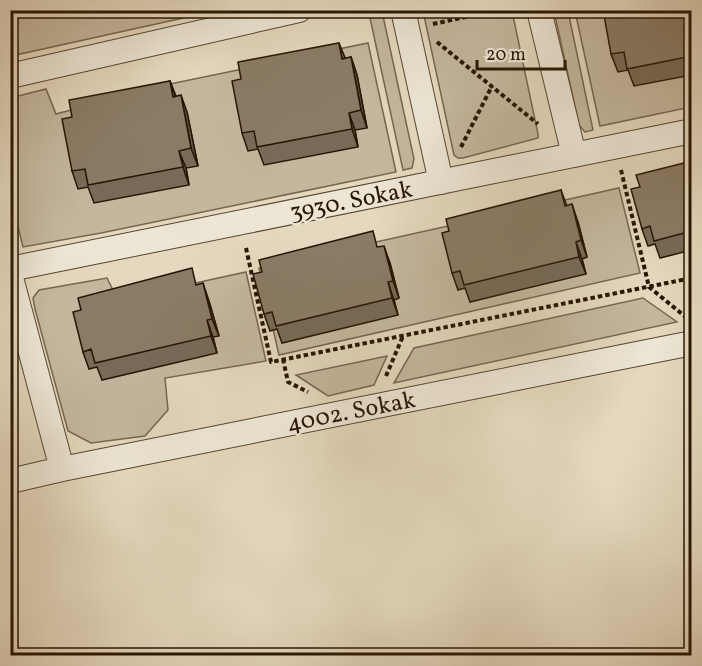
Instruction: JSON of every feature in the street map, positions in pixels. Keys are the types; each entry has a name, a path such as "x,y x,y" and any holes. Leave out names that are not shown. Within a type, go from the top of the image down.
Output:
{"street":[{"path":"10,76 299,10"},
{"path":"403,10 441,182"},
{"path":"539,10 574,155"},
{"name":"3930. Sokak","path":"10,269 692,131"},
{"path":"10,274 62,469"},
{"name":"4002. Sokak","path":"10,481 692,343"}],"path":[{"path":"458,18 463,10"},
{"path":"423,26 498,10"},
{"path":"433,38 540,126"},
{"path":"460,150 492,86"},
{"path":"615,146 649,287 692,321"},
{"path":"240,222 271,362 692,278"},
{"path":"383,382 403,336"}],"shaded area":[{"path":"11,10 215,11 11,56"},
{"path":"423,11 512,11 538,138 463,158 454,155"},
{"path":"554,11 568,11 593,130 585,132 579,125"},
{"path":"575,11 691,11 691,107 600,126"},
{"path":"383,16 414,159 412,168 403,170 370,18"},
{"path":"368,43 396,172 23,247 11,199 10,98 46,89 56,114 170,84"},
{"path":"619,188 640,273 279,355 259,268"},
{"path":"246,272 266,361 165,378 168,410 145,436 91,443 68,431 35,309 33,298 39,290 107,278 118,300"},
{"path":"643,298 677,322 394,383 414,348"},
{"path":"387,356 374,385 328,396 296,375"}],"building":[{"path":"603,10 692,10 692,56 627,69 624,52 611,54"},
{"path":"339,43 342,59 351,57 361,110 349,113 352,129 257,147 254,131 242,133 232,81 241,79 238,62"},
{"path":"170,81 173,97 181,95 191,148 179,151 183,167 88,185 85,169 72,171 62,119 72,117 69,100"},
{"path":"692,161 692,231 654,241 650,226 642,229 631,189 640,187 636,175"},
{"path":"561,190 565,206 572,204 581,240 576,242 579,257 464,285 460,271 452,273 442,233 449,231 446,219"},
{"path":"373,231 377,247 384,246 393,281 388,282 392,298 276,326 272,312 264,314 253,274 262,272 259,260"},
{"path":"192,268 196,285 203,283 212,319 207,320 211,336 95,363 91,349 83,352 73,312 81,310 78,298"}]}
